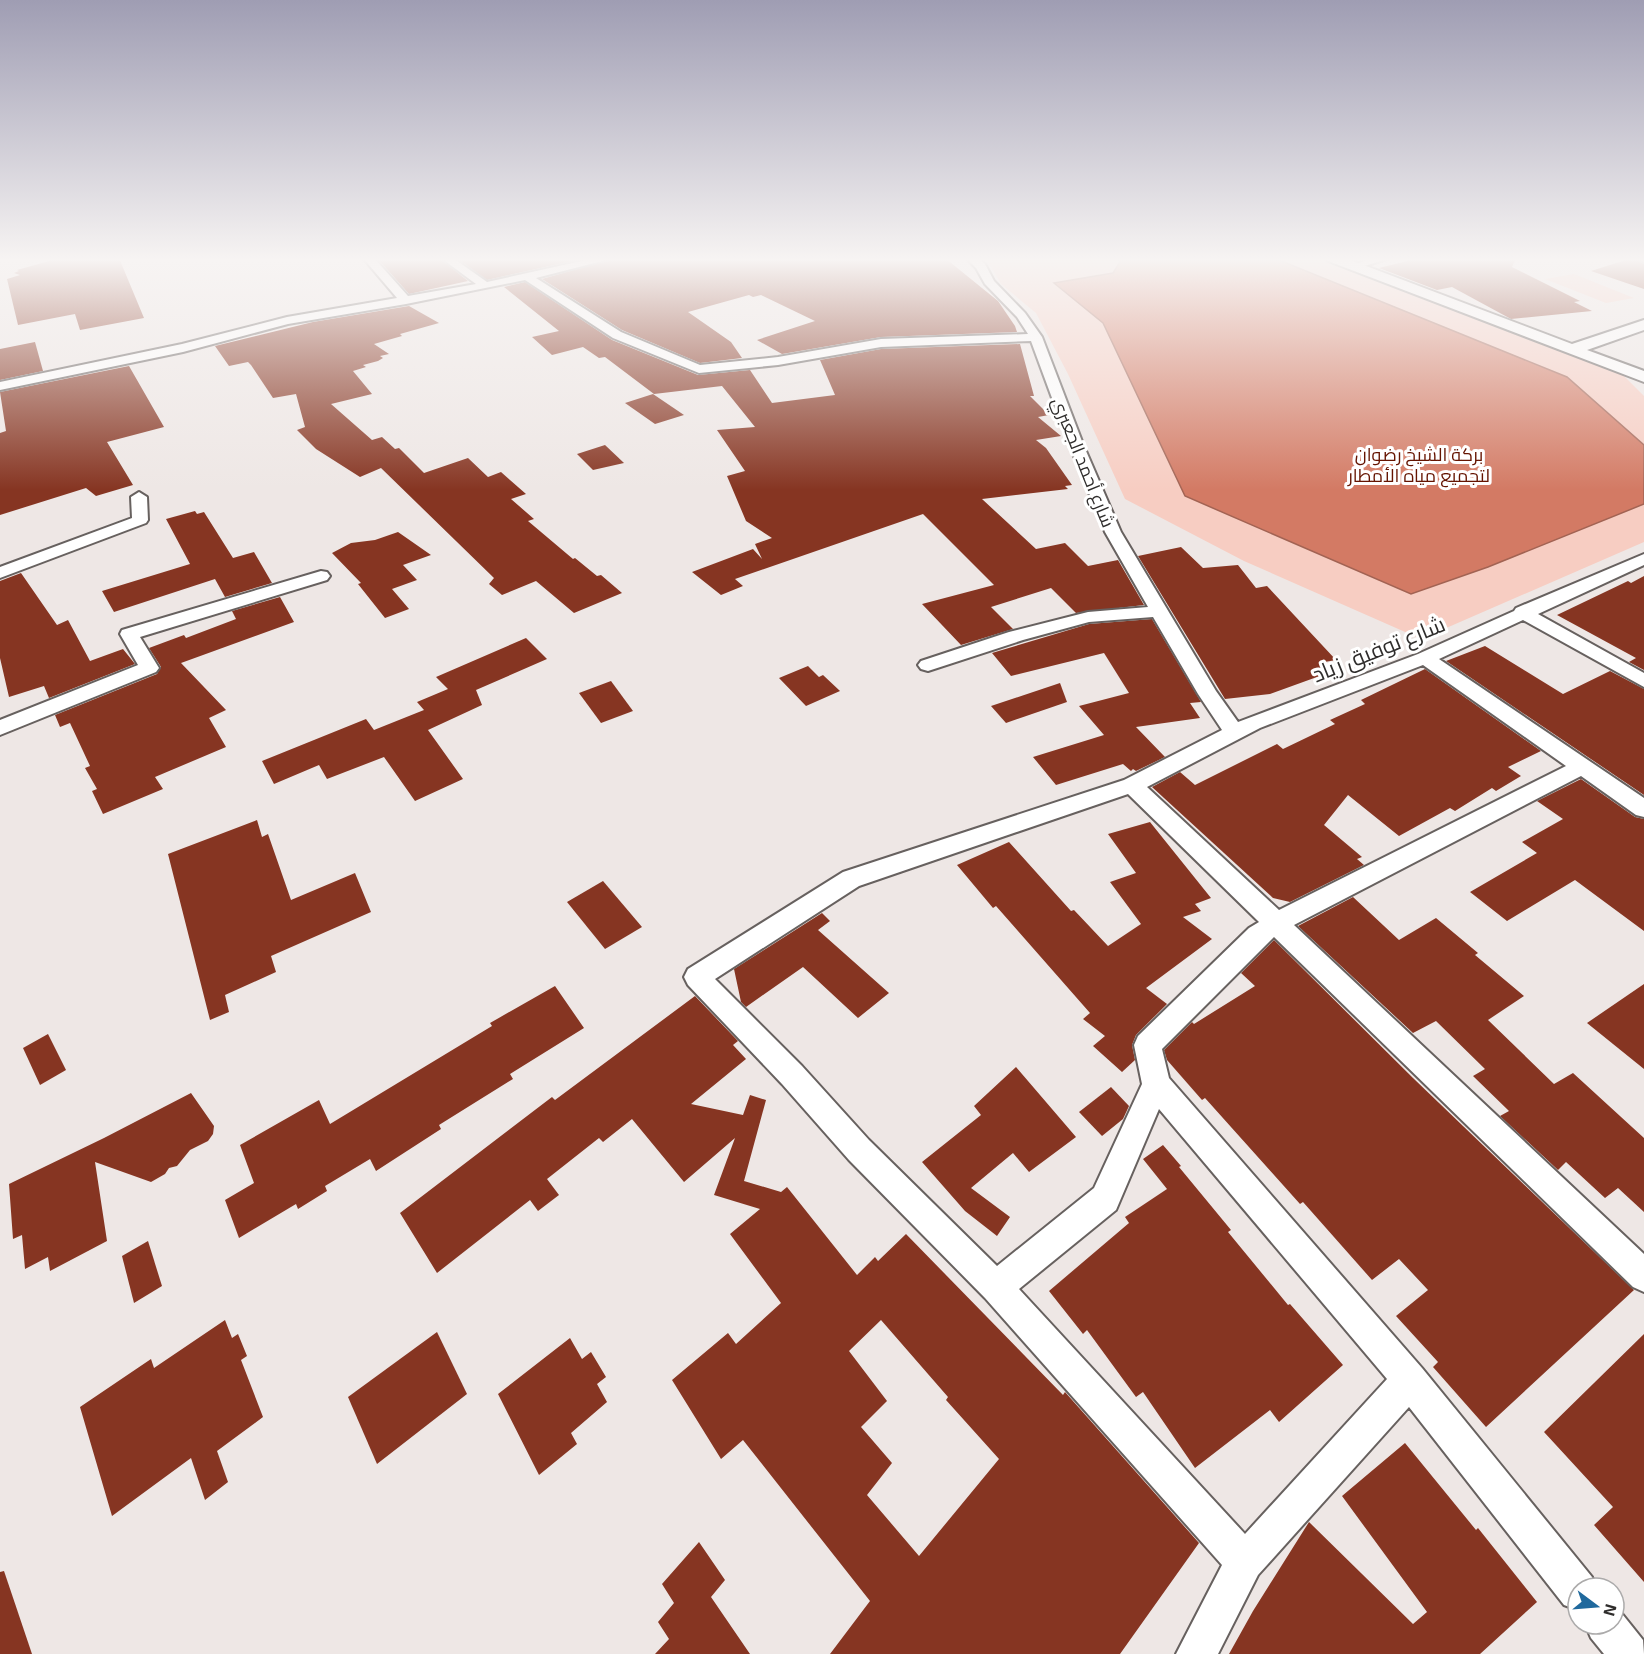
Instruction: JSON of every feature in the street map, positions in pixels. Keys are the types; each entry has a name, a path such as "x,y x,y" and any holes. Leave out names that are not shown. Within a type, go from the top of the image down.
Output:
{"street":[{"path":"0,386 183,348 232,335"},
{"path":"617,335 699,369 778,360 881,343 1036,337"},
{"path":"1537,335 1644,376"},
{"path":"1573,349 1614,335"},
{"name":"شارع أحمد الجعبري","path":"1036,337 1056,394 1113,532 1208,694 1234,732"},
{"path":"0,573 141,520 139,497"},
{"name":"شارع توفيق زياد","path":"996,1287 859,1150 792,1075 697,977 851,879 1132,785 1234,732 1425,658 1522,612 1644,559"},
{"path":"0,728 149,668 129,634 321,576"},
{"path":"928,664 1016,636 1088,617 1159,611"},
{"path":"1522,612 1644,681"},
{"path":"1425,658 1644,809"},
{"path":"1566,1576 1410,1380 1156,1084 1148,1045 1258,935 1276,923 1581,767"},
{"path":"1132,785 1474,1116 1644,1276"},
{"path":"1156,1084 1105,1198 996,1287 1245,1562"},
{"path":"1196,1654 1245,1562 1410,1380"},
{"path":"1615,1636 1629,1654"}],"green space":[{"name":"بركة الشيخ رضوان لتجميع مياه الأمطار","path":"1048,335 1525,335 1619,371 1644,396 1644,542 1421,639 1244,561 1125,499 1068,374"}],"shaded area":[{"name":"بركة الشيخ رضوان لتجميع مياه الأمطار","path":"1109,335 1464,335 1567,377 1644,445 1644,504 1488,567 1411,594 1185,496"}],"building":[{"path":"259,335 401,335 374,344 389,354 380,356 383,358 353,371 372,394 331,404 372,440 382,437 395,449 399,448 424,473 468,458 488,477 501,472 526,494 511,499 534,519 528,521 573,559 575,558 597,576 601,575 622,593 574,613 536,581 502,595 489,584 494,578 381,468 360,477 316,449 297,430 305,427 296,394 273,398 248,362 229,366 215,346"},
{"path":"605,335 698,375 750,370 772,403 835,395 820,360 881,349 1020,344 1034,396 1030,396 1049,415 1038,417 1061,436 1036,440 1046,448 1072,485 1065,486 1068,489 982,499 1036,549 1065,543 1088,566 1118,560 1144,605 1076,613 1051,588 991,607 1013,629 961,645 922,604 994,585 923,514 735,579 743,586 721,595 692,572 753,549 762,559 755,544 772,538 746,521 727,476 745,471 717,430 755,427 722,386 654,394 605,357 599,358 583,347 552,355 532,337"},
{"path":"634,335 721,335 731,342 742,358 700,363"},
{"path":"772,335 930,335 881,337 782,354 757,340"},
{"path":"35,342 43,371 0,380 0,349"},
{"path":"129,366 164,427 107,442 133,485 96,496 86,488 0,515 0,433 6,431 0,392"},
{"path":"653,394 684,415 655,424 625,403"},
{"path":"605,445 624,463 593,470 577,454"},
{"path":"195,511 197,514 204,512 233,558 254,552 272,583 225,597 215,579 114,612 102,591 190,564 166,519"},
{"path":"398,532 431,555 403,565 417,580 392,589 409,609 385,618 358,584 361,583 332,553 351,543 375,540"},
{"path":"1181,547 1203,568 1238,565 1256,588 1267,586 1336,660 1319,663 1328,673 1270,694 1225,699 1138,556"},
{"path":"21,573 57,625 68,620 90,661 123,649 135,664 49,698 44,686 9,697 0,658 0,581"},
{"path":"1644,576 1644,670 1629,662 1636,658 1557,615 1628,581 1631,583"},
{"path":"280,597 294,622 181,663 226,710 209,718 226,747 155,777 163,789 103,814 92,791 97,789 85,768 90,766 70,723 60,727 55,715 157,674 161,667 149,648 184,635 186,638 236,619 232,611"},
{"path":"1152,619 1201,702 1190,703 1200,718 1136,727 1165,757 1136,771 1133,769 1131,771 1123,764 1056,785 1033,757 1104,735 1079,706 1129,693 1104,653 1011,676 992,653 1089,624"},
{"path":"526,638 547,659 476,690 482,705 428,730 463,779 415,801 384,757 327,779 319,765 274,784 262,761 366,719 374,730 424,710 417,702 448,689 436,677"},
{"path":"1485,646 1563,694 1610,671 1644,689 1644,795 1446,661"},
{"path":"808,666 819,677 823,675 840,691 806,706 779,678"},
{"path":"1425,669 1541,751 1508,767 1521,776 1496,791 1492,788 1455,811 1450,808 1399,836 1348,795 1324,825 1362,857 1357,859 1364,865 1290,902 1273,898 1152,787 1180,772 1195,785 1277,744 1283,749 1335,724 1330,720 1365,704 1361,700"},
{"path":"611,681 633,711 601,723 579,693"},
{"path":"1060,683 1067,702 1006,723 991,706"},
{"path":"1581,779 1635,817 1644,819 1644,931 1575,880 1507,921 1470,892 1537,853 1522,842 1563,819 1537,801"},
{"path":"257,820 262,837 268,834 291,900 355,873 371,912 271,956 276,972 225,995 229,1012 210,1020 168,854"},
{"path":"1150,822 1211,898 1195,904 1201,911 1183,917 1212,939 1146,988 1167,1004 1136,1035 1132,1045 1135,1060 1122,1072 1093,1046 1105,1036 1083,1019 1090,1013 996,906 993,908 957,865 1009,842 1071,911 1074,910 1108,946 1141,924 1110,882 1136,873 1108,834"},
{"path":"603,881 642,927 605,949 567,902"},
{"path":"1353,897 1399,940 1436,918 1478,953 1475,955 1524,996 1488,1020 1554,1084 1573,1073 1644,1138 1644,1212 1618,1188 1605,1198 1566,1162 1558,1170 1500,1116 1509,1111 1473,1076 1485,1069 1436,1021 1413,1033 1298,926"},
{"path":"822,913 830,921 818,930 889,993 858,1018 803,967 746,1007 741,1002 734,969"},
{"path":"1274,940 1413,1078 1634,1290 1486,1427 1433,1367 1438,1362 1396,1316 1428,1290 1399,1259 1372,1280 1303,1202 1300,1204 1205,1098 1202,1100 1167,1060 1164,1050 1192,1022 1194,1024 1255,986 1241,973"},
{"path":"1644,984 1644,1069 1587,1023"},
{"path":"555,986 584,1028 510,1074 513,1079 439,1125 441,1129 376,1171 370,1159 325,1186 327,1191 298,1209 296,1204 239,1238 225,1200 254,1183 240,1145 319,1100 330,1124 492,1026 490,1023"},
{"path":"695,996 738,1041 733,1045 746,1059 691,1104 743,1115 750,1095 766,1100 744,1181 781,1192 787,1187 857,1275 875,1257 878,1261 906,1234 1063,1395 1065,1392 1199,1543 1120,1654 830,1654 870,1601 743,1440 721,1459 672,1380 728,1333 736,1344 781,1303 730,1234 760,1209 714,1195 735,1138 684,1182 632,1119 603,1142 599,1138 547,1179 559,1195 538,1211 530,1200 437,1273 400,1213 552,1097 555,1100","holes":["881,1320 948,1397 946,1400 999,1459 919,1556 867,1495 892,1463 861,1427 887,1401 849,1351"]},
{"path":"48,1034 66,1070 40,1085 23,1048"},
{"path":"1016,1067 1076,1137 1029,1172 1013,1153 971,1188 1010,1217 997,1236 965,1211 922,1162 981,1115 974,1106"},
{"path":"1111,1087 1129,1106 1123,1119 1102,1136 1079,1112"},
{"path":"191,1093 214,1126 213,1134 208,1141 190,1150 177,1166 169,1168 165,1174 151,1182 95,1162 107,1241 50,1271 48,1257 25,1269 22,1235 13,1239 9,1184"},
{"path":"1163,1145 1231,1230 1228,1232 1288,1305 1290,1304 1343,1365 1279,1422 1270,1410 1195,1468 1143,1392 1136,1397 1087,1330 1083,1334 1049,1291 1129,1223 1125,1217 1167,1189 1143,1159"},
{"path":"148,1241 162,1286 134,1303 122,1256"},
{"path":"225,1320 232,1338 238,1334 247,1356 241,1360 263,1417 217,1451 228,1482 205,1500 191,1458 112,1516 80,1407 151,1359 154,1368"},
{"path":"437,1332 467,1394 377,1464 348,1397"},
{"path":"1644,1334 1644,1582 1594,1525 1613,1507 1544,1432"},
{"path":"570,1338 582,1359 591,1352 606,1377 597,1384 607,1402 571,1433 577,1444 539,1475 498,1394"},
{"path":"1405,1443 1476,1530 1478,1528 1537,1602 1480,1654 1229,1654 1309,1522 1413,1624 1427,1612 1342,1496"},
{"path":"699,1542 725,1580 711,1597 750,1654 655,1654 669,1639 658,1622 674,1603 662,1584"},
{"path":"4,1571 32,1654 0,1654 0,1572"}]}
